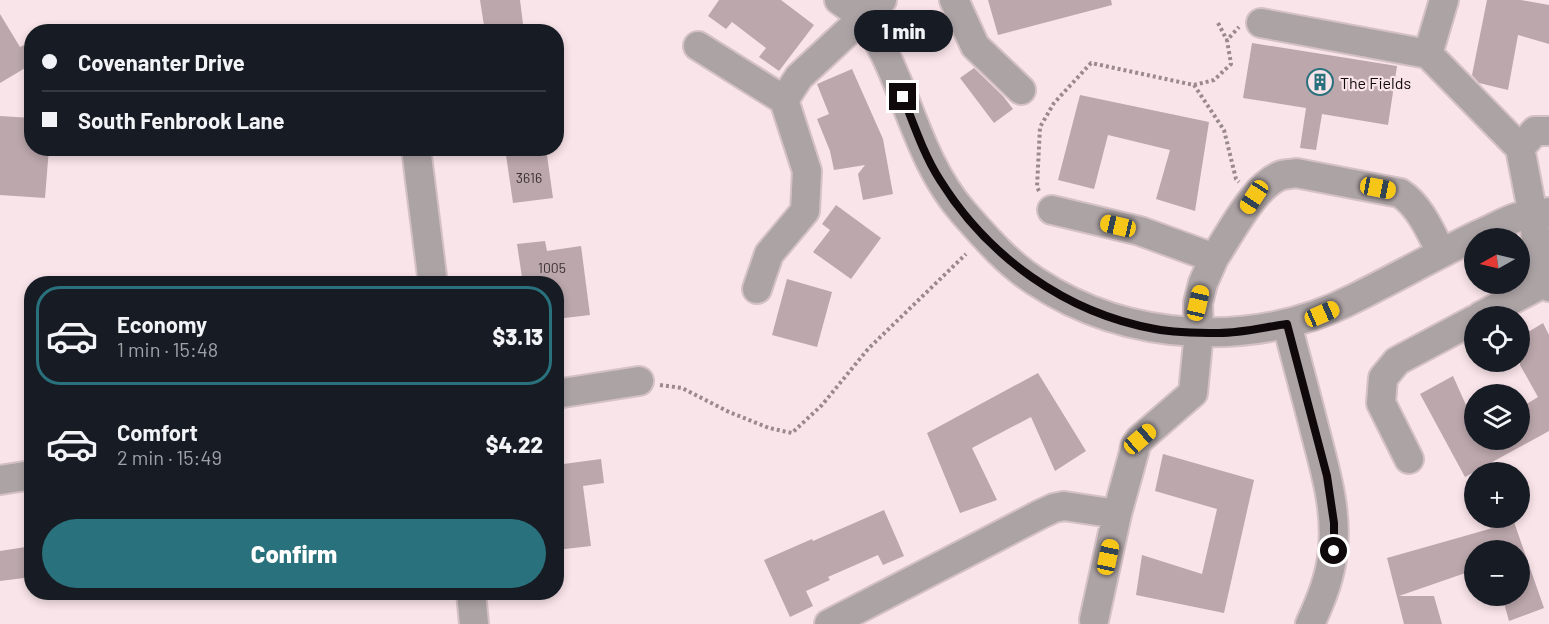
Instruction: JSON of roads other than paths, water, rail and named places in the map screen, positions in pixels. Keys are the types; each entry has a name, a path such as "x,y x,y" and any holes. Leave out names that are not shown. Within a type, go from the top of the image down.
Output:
{"street":[{"path":"839,0 872,9"},
{"path":"954,0 975,46 1021,90"},
{"path":"1428,54 1444,0"},
{"path":"784,100 799,77 872,9"},
{"path":"872,9 885,52 920,139 939,179 957,204 1004,257 1035,281 1088,309 1120,321 1156,329 1199,332 1233,332 1287,324 1322,314 1355,299 1441,252 1516,218 1541,214"},
{"path":"1250,24 1428,54 1520,148 1541,214 1546,286 1503,306"},
{"path":"698,46 784,100 807,171 805,211 769,254 758,288"},
{"path":"1520,148 1535,131 1549,131"},
{"path":"418,156 432,276"},
{"path":"1099,623 1117,514 1136,446 1140,439 1193,393 1199,332 1198,303 1203,283 1214,258 1254,197 1265,185 1281,176 1296,173 1400,193 1410,199 1441,252"},
{"path":"1052,210 1140,231 1214,258"},
{"path":"1287,324 1327,476 1334,523 1334,551 1329,574 1322,599 1310,624"},
{"path":"1409,459 1381,403 1383,378 1397,362 1464,325"},
{"path":"564,393 639,381"},
{"path":"0,480 24,476"},
{"path":"829,624 1054,508 1064,506 1117,514"},
{"path":"472,600 474,624"}],"place":[{"name":"The Fields","path":"1320,82"}]}
